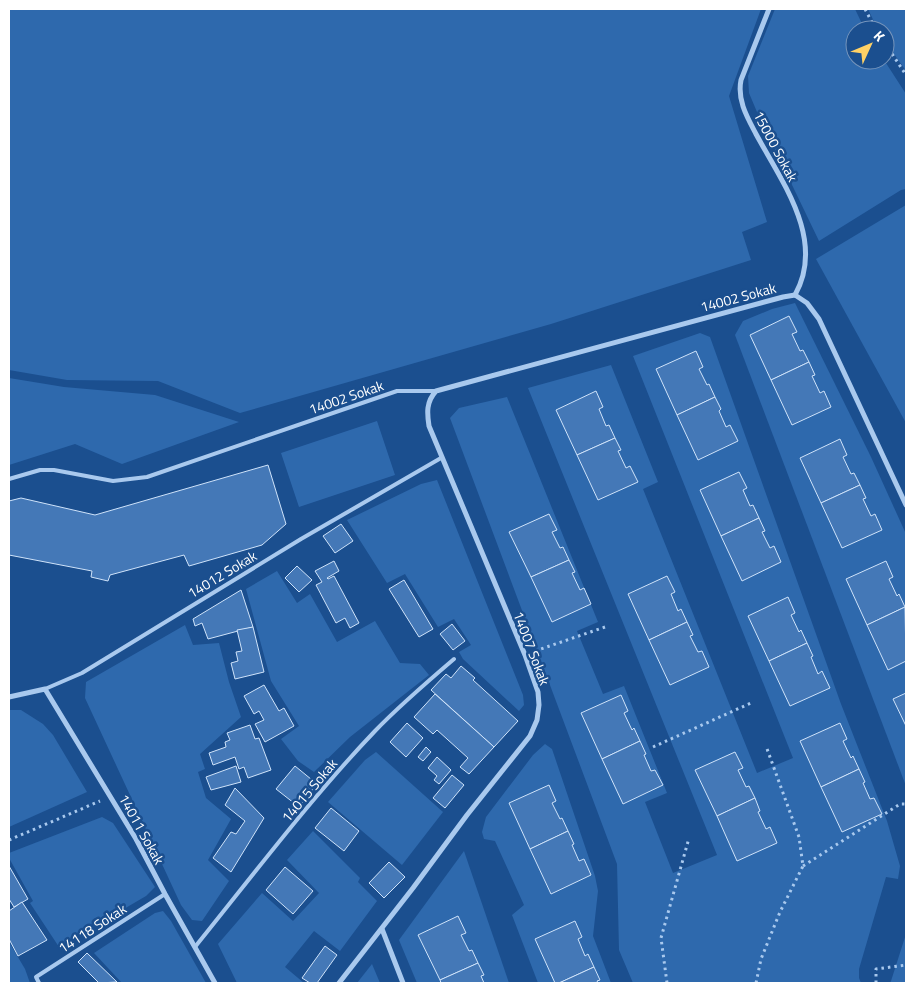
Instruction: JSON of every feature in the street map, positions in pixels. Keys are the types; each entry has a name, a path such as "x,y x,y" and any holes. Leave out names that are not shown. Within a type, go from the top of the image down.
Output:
{"street":[{"name":"15000 Sokak","path":"769,9 740,80 739,90 745,113 802,222 806,240 805,270 802,283 795,295"},
{"name":"14002 Sokak","path":"436,391 795,295 807,303 819,319 906,505"},
{"name":"14007 Sokak","path":"339,983 530,736 537,720 538,692 525,655 429,426 426,412 431,396 436,391"},
{"name":"14012 Sokak","path":"9,696 45,689"},
{"name":"14011 Sokak","path":"45,689 136,838 215,983"},
{"path":"382,928 403,983"}],"lane":[{"name":"14002 Sokak","path":"9,479 40,470 54,470 113,481 147,477 397,391 436,391"},
{"name":"14012 Sokak","path":"45,689 82,673 301,539 441,458"},
{"name":"14015 Sokak","path":"195,947 339,771 383,723 454,659"},
{"name":"14118 Sokak","path":"39,983 36,977 165,894"}],"path":[{"path":"895,58 906,75"},
{"path":"525,655 605,627"},
{"path":"653,747 750,703"},
{"path":"766,746 798,837 803,866"},
{"path":"9,840 111,796"},
{"path":"756,983 761,959 780,912 803,866 900,804 906,804"},
{"path":"667,983 661,938 689,838"},
{"path":"876,983 876,969 906,965"}],"shaded area":[{"path":"9,9 761,9 729,96 767,222 742,232 751,260 551,324 240,413 158,381 67,380 9,370"},
{"path":"775,9 855,9 860,20 845,20 845,70 890,70 906,94 906,189 901,190 819,241 757,112 749,93 748,76"},
{"path":"868,9 906,9 906,71 895,55 895,20 873,20"},
{"path":"906,205 906,423 816,259"},
{"path":"795,303 871,457 906,534 906,786 735,335 743,321 772,309"},
{"path":"700,333 710,337 841,704 887,821 900,866 898,879 886,877 859,969 861,983 633,983 619,950 617,864 450,418 459,408 507,397 598,622 577,631 603,694 624,686 667,793 645,802 673,873 717,855 528,388 611,365 658,482 643,489 757,773 793,758 633,356"},
{"path":"9,378 64,387 155,395 239,422 122,464 75,444 9,465"},
{"path":"377,421 395,475 299,507 281,453"},
{"path":"437,480 523,695 524,705 519,711 463,659 459,652 471,645 454,619 438,627 405,574 387,583 347,520 421,484"},
{"path":"277,571 297,603 310,594 337,642 375,621 400,663 420,664 429,675 350,737 314,772 298,761 281,739 299,726 271,681 246,589"},
{"path":"185,625 193,645 219,643 229,682 241,717 200,754 205,769 198,772 206,798 231,819 208,860 229,881 202,921 192,920 181,905 85,698 86,682"},
{"path":"9,710 21,710 43,724 53,735 87,792 9,827"},
{"path":"545,744 552,749 595,876 598,891 593,936 611,983 538,983 512,915 524,905 495,841 484,839 482,832 486,817 533,755"},
{"path":"376,752 443,812 402,865 328,802 365,760"},
{"path":"102,817 113,823 155,887 146,896 59,947 30,903 33,901 9,858 9,853"},
{"path":"313,831 360,878 358,882 377,901 340,951 314,931 285,967 304,983 237,983 218,944 262,893 293,921 319,893 287,860"},
{"path":"464,851 509,983 417,983 399,940"},
{"path":"163,911 171,921 206,983 122,983 94,953 155,913"},
{"path":"906,934 906,983 890,983 891,981"},
{"path":"9,942 25,969 30,983 9,983"},
{"path":"372,964 380,983 357,983"}],"building":[{"path":"789,316 797,332 792,334 800,351 803,350 809,362 771,380 750,335"},
{"path":"696,351 703,367 699,369 715,397 677,415 656,369"},
{"path":"809,362 815,375 812,376 820,393 824,391 831,407 792,425 771,380"},
{"path":"596,391 603,407 599,409 606,426 609,425 615,438 577,455 556,410"},
{"path":"715,397 721,409 719,411 726,427 730,425 738,441 698,460 677,415"},
{"path":"615,438 621,450 618,451 626,468 630,466 638,482 598,500 577,455"},
{"path":"840,439 847,455 843,457 851,474 854,473 860,485 821,503 800,458"},
{"path":"268,465 286,524 262,545 189,566 184,555 110,575 108,581 91,577 92,571 9,555 9,501 21,498 95,515"},
{"path":"739,472 747,488 743,490 750,506 753,505 759,518 721,536 700,490"},
{"path":"860,485 866,498 863,499 871,516 875,514 882,530 842,548 821,503"},
{"path":"549,514 557,530 552,532 560,548 563,547 569,560 531,577 509,532"},
{"path":"759,518 765,531 762,532 770,548 774,546 781,562 742,581 721,536"},
{"path":"341,524 353,541 335,553 323,536"},
{"path":"569,560 575,572 572,573 580,590 584,588 591,604 552,622 531,577"},
{"path":"334,561 339,571 327,578 334,576 359,623 350,628 345,618 336,623 316,585 322,582 315,571"},
{"path":"886,561 893,577 889,579 905,607 867,625 846,579"},
{"path":"297,566 312,580 299,592 285,578"},
{"path":"667,576 675,592 671,594 678,611 681,609 687,622 649,640 628,594"},
{"path":"404,580 433,629 419,637 389,589"},
{"path":"241,590 253,627 208,639 202,623 195,626 193,619"},
{"path":"788,597 795,613 791,615 807,643 769,661 748,616"},
{"path":"905,607 906,661 888,670 867,625"},
{"path":"687,622 693,635 690,636 698,652 702,651 709,667 670,685 649,640"},
{"path":"452,624 465,641 453,650 440,634"},
{"path":"253,627 264,672 235,679 231,663 238,661 236,652 242,651 237,630"},
{"path":"807,643 818,674 822,671 830,688 790,706 769,661"},
{"path":"461,666 475,678 473,680 518,721 494,747 431,690 446,674 451,678"},
{"path":"264,685 279,711 284,708 294,726 265,742 255,724 264,720 259,711 254,714 244,696"},
{"path":"906,693 906,726 893,699"},
{"path":"435,694 494,747 469,774 460,767 468,758 437,730 433,734 414,717"},
{"path":"621,695 628,711 624,713 640,741 602,759 581,713"},
{"path":"407,723 423,738 406,757 390,742"},
{"path":"840,723 847,739 843,741 859,769 821,787 800,741"},
{"path":"250,725 255,739 259,738 271,770 248,778 244,767 239,769 235,757 213,765 209,753 226,747 225,742 230,740 227,733"},
{"path":"640,741 651,771 655,770 663,785 623,804 602,759"},
{"path":"426,747 431,752 423,761 418,757"},
{"path":"735,752 743,768 738,770 746,787 749,786 755,798 717,816 695,770"},
{"path":"437,757 451,770 439,784 434,780 437,776 428,768"},
{"path":"236,766 241,782 211,790 206,777"},
{"path":"295,766 317,784 299,807 276,789"},
{"path":"859,769 870,799 874,798 882,814 842,832 821,787"},
{"path":"452,775 464,785 445,808 433,798"},
{"path":"549,785 556,801 552,803 568,831 530,849 509,803"},
{"path":"235,788 264,818 231,872 213,858 231,832 236,834 245,821 225,805"},
{"path":"755,798 760,811 758,812 766,829 770,827 777,843 737,861 717,816"},
{"path":"331,808 359,831 344,851 315,828"},
{"path":"568,831 579,861 584,859 591,875 551,894 530,849"},
{"path":"389,862 405,877 384,898 369,883"},
{"path":"9,866 28,899 14,907 9,899"},
{"path":"285,867 313,891 293,914 266,890"},
{"path":"22,902 47,940 18,956 9,939 9,911"},
{"path":"458,916 466,933 461,935 469,951 472,950 478,963 440,980 418,935"},
{"path":"575,921 582,937 578,939 585,956 588,954 594,967 559,983 555,983 535,939"},
{"path":"325,946 337,955 317,983 310,983 302,978"},
{"path":"87,953 117,982 99,983 78,962"},
{"path":"478,963 484,975 481,976 484,983 441,983 440,980"},
{"path":"594,967 600,980 597,981 598,983 559,983"}]}
